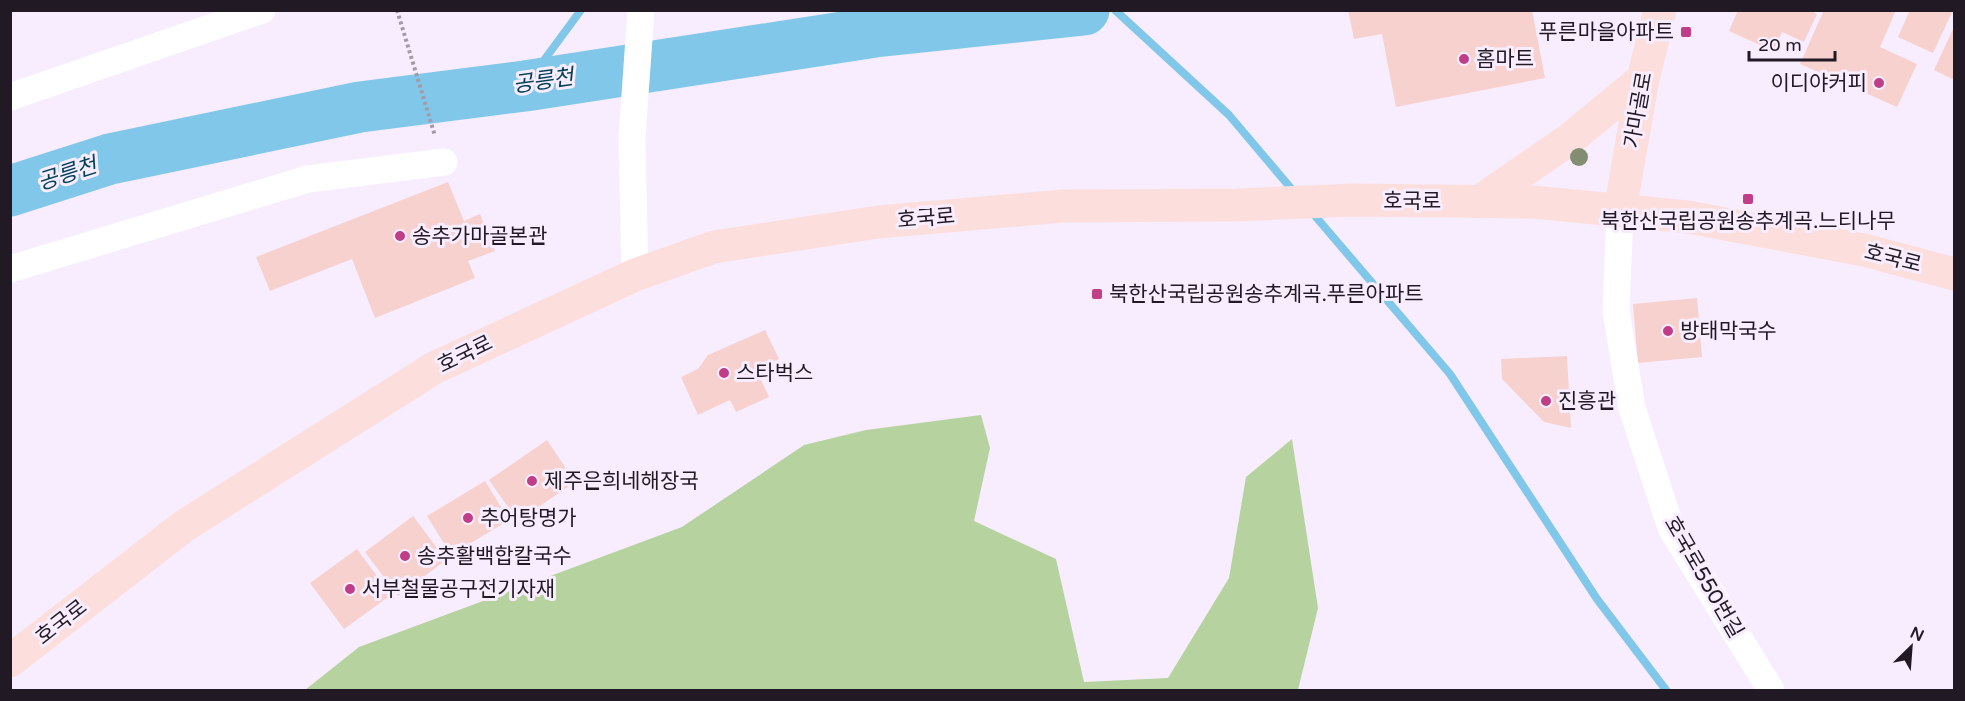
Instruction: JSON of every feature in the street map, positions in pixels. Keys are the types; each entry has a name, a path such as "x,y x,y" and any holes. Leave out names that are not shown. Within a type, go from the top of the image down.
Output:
{"street":[{"path":"10,97 262,10"},
{"path":"635,275 632,137 641,10"},
{"name":"가마골로","path":"1620,210 1642,79 1660,10"},
{"path":"1480,201 1570,140 1642,79"},
{"path":"10,269 308,178 444,162"},
{"name":"호국로","path":"10,661 184,526 434,368 635,275 714,247 878,222 1063,206 1238,205 1353,200 1533,202 1688,217 1841,246 1954,274"},
{"name":"호국로550번길","path":"1620,210 1616,311 1632,408 1671,528 1771,690"}],"path":[{"path":"397,10 444,162"}],"green space":[{"path":"981,415 990,448 974,521 1056,559 1084,682 1168,678 1229,578 1246,477 1292,439 1318,608 1298,690 305,690 359,647 682,527 804,445 866,430"}],"building":[{"name":"홈마트","path":"1348,10 1532,10 1545,78 1396,107 1382,34 1354,39"},
{"path":"1738,10 1810,10 1817,14 1804,42 1782,32 1773,51 1729,31"},
{"path":"1824,10 1896,10 1880,47 1917,64 1897,107 1800,64"},
{"path":"1910,10 1953,10 1933,53 1898,37"},
{"path":"1954,27 1954,80 1934,70"},
{"name":"송추가마골본관","path":"448,182 464,221 480,214 495,251 468,261 475,278 375,318 352,259 270,291 256,257"},
{"name":"방태막국수","path":"1697,298 1702,357 1638,363 1633,304"},
{"name":"스타벅스","path":"765,330 779,359 756,369 769,397 736,412 730,400 698,415 681,377 698,369 708,355"},
{"name":"진흥관","path":"1567,356 1571,428 1544,422 1502,379 1501,359"},
{"name":"제주은희네해장국","path":"547,440 575,482 518,521 489,480"},
{"name":"추어탕명가","path":"485,481 509,520 451,555 427,516"},
{"name":"송추활백합칼국수","path":"413,516 446,560 398,596 365,552"},
{"name":"서부철물공구전기자재","path":"357,549 391,595 344,629 310,583"}],"waterway":[{"path":"525,86 581,10"},
{"name":"공릉천","path":"10,191 110,159 360,107 525,86 875,32 1084,10"},
{"path":"1115,10 1229,115 1295,193"},
{"path":"1310,210 1450,374 1597,599 1666,690"}],"place":[{"name":"푸른마을아파트","path":"1686,32"},
{"name":"홈마트","path":"1464,59"},
{"name":"이디야커피","path":"1879,83"},
{"name":"북한산국립공원송추계곡.느티나무","path":"1748,199"},
{"name":"송추가마골본관","path":"400,236"},
{"name":"북한산국립공원송추계곡.푸른아파트","path":"1097,294"},
{"name":"방태막국수","path":"1668,331"},
{"name":"스타벅스","path":"724,373"},
{"name":"진흥관","path":"1546,401"},
{"name":"제주은희네해장국","path":"532,481"},
{"name":"추어탕명가","path":"468,518"},
{"name":"송추활백합칼국수","path":"405,556"},
{"name":"서부철물공구전기자재","path":"350,589"}]}
